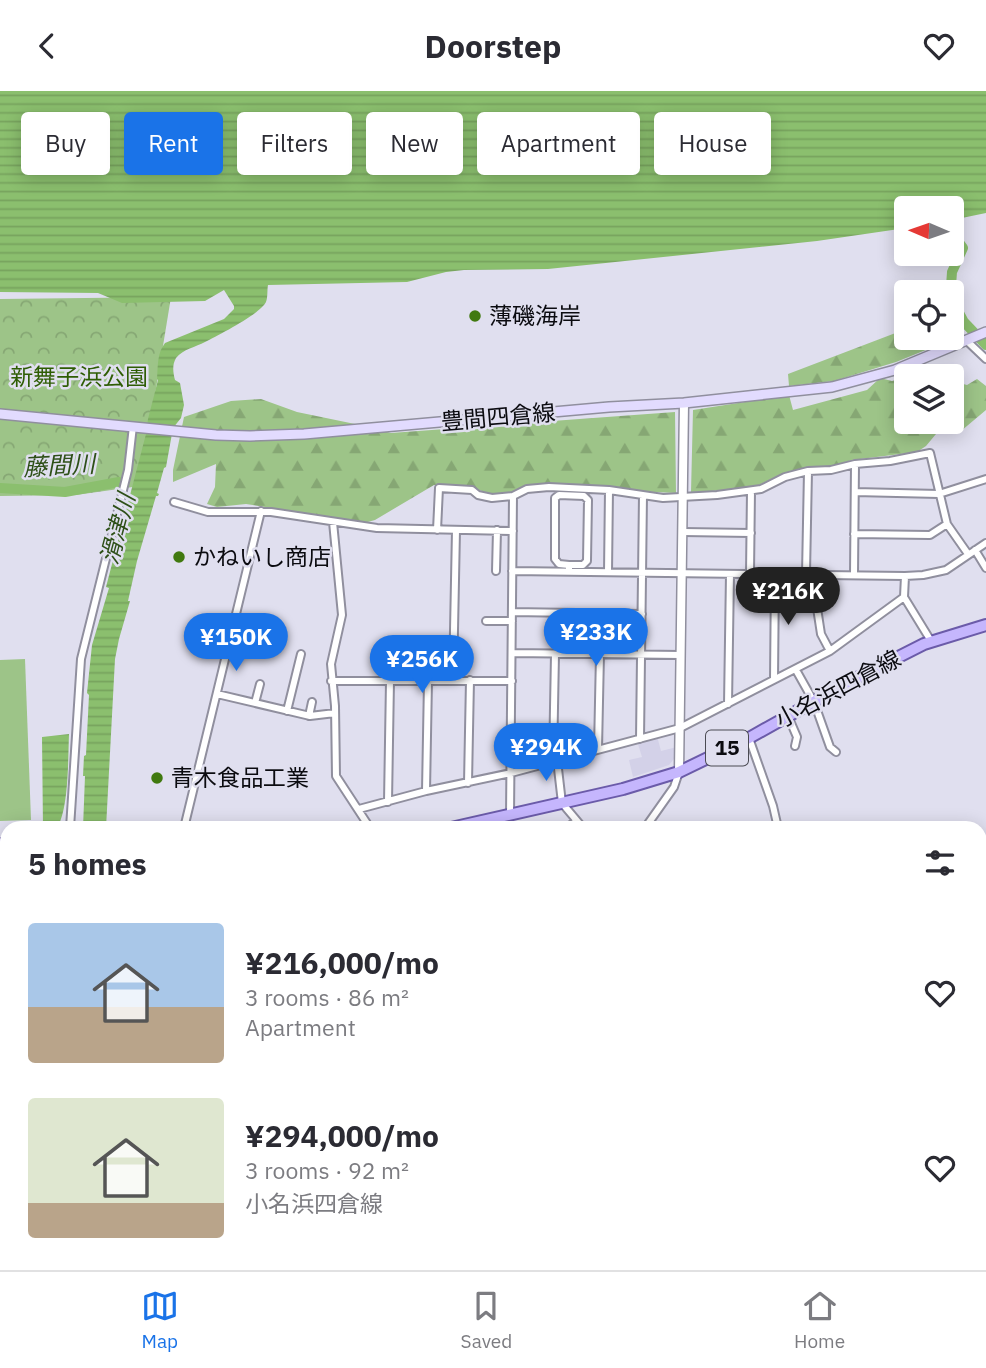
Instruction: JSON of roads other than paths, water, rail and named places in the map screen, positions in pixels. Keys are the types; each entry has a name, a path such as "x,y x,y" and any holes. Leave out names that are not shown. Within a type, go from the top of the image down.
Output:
{"main road":[{"name":"豊間四倉線","path":"0,414 242,436 304,434 609,407 684,403 832,387 895,370 986,332"},
{"name":"小名浜四倉線","path":"498,821 510,815 623,789 679,772 748,738 897,657 931,641 986,625"}],"street":[{"path":"969,338 986,359"},
{"path":"650,821 674,787 679,772 684,403"},
{"path":"70,821 81,659 137,427"},
{"path":"437,530 439,488 472,490 478,495 492,498 513,496 527,489 549,487 608,490 663,498 717,495 761,489 785,477 808,471 831,470 930,453 947,524 968,554"},
{"path":"854,575 855,464"},
{"path":"806,574 808,471"},
{"path":"855,492 939,494 986,479"},
{"path":"607,572 608,490"},
{"path":"750,573 751,491"},
{"path":"559,495 584,496 588,500 587,561 583,565 569,568 555,559 555,498 559,495"},
{"path":"640,739 643,495"},
{"path":"510,815 513,496"},
{"path":"174,502 208,512 261,511 377,529 513,531"},
{"path":"186,821 261,511"},
{"path":"333,522 342,615 331,664 336,776 366,821"},
{"path":"854,534 930,535 947,524"},
{"path":"453,680 456,530"},
{"path":"496,571 497,530"},
{"path":"682,532 751,533"},
{"path":"512,571 569,568 607,572 923,575 946,570 986,543"},
{"path":"975,550 986,568"},
{"path":"729,704 730,573"},
{"path":"774,679 775,574"},
{"path":"818,574 817,608 821,634 830,651"},
{"path":"905,576 904,597 931,641"},
{"path":"359,809 511,773 680,728 830,651 904,597"},
{"path":"512,612 642,614"},
{"path":"486,621 512,621"},
{"path":"512,653 681,655"},
{"path":"555,653 555,760 562,803 577,821"},
{"path":"287,711 301,654"},
{"path":"598,749 600,654"},
{"path":"796,670 814,702 829,744 836,752"},
{"path":"468,783 470,680"},
{"path":"331,681 512,681"},
{"path":"388,802 390,681"},
{"path":"426,792 428,681"},
{"path":"255,703 260,684"},
{"path":"217,694 309,716 335,713"},
{"path":"309,716 312,702"},
{"path":"788,716 797,737 795,745"},
{"path":"748,738 776,821"}],"waterway":[{"path":"955,266 951,286 957,309 964,322 986,345"},
{"name":"藤間川","path":"0,488 65,492 119,482"}],"place":[{"name":"薄磯海岸","path":"475,316"},
{"name":"かねいし商店","path":"179,557"},
{"name":"青木食品工業","path":"157,778"}],"park label":[{"name":"新舞子浜公園","path":"79,377"}],"water label":[{"name":"滑津川","path":"118,529"}]}
